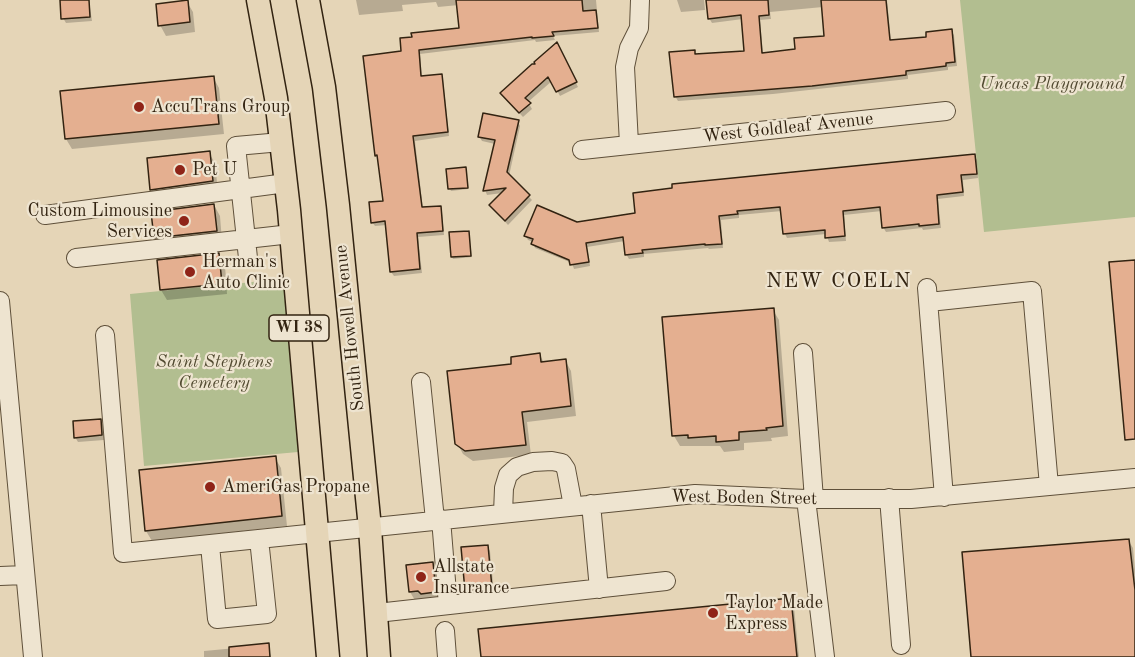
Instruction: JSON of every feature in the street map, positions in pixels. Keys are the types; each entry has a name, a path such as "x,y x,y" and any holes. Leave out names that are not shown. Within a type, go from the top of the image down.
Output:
{"main road":[{"name":"WI 38","path":"258,0 276,98 286,183 328,657"},
{"name":"South Howell Avenue","path":"308,0 324,87 338,205 370,528 379,657"}],"street":[{"path":"629,144 624,68 629,48 639,28 640,0"},
{"name":"West Goldleaf Avenue","path":"582,150 946,111"},
{"path":"248,258 236,146 281,142"},
{"path":"45,215 286,183"},
{"path":"76,258 291,234"},
{"path":"944,497 928,295 1032,291 1049,486"},
{"path":"0,301 7,455 25,575 33,657"},
{"name":"West Boden Street","path":"105,334 123,553 695,494 810,499 944,497 1135,478"},
{"path":"803,353 810,499 825,657"},
{"path":"421,382 448,605"},
{"path":"503,513 504,488 508,475 517,467 533,462 562,463 582,505 599,589"},
{"path":"889,498 901,645"},
{"path":"210,544 218,619 267,614 259,539"},
{"path":"0,576 25,575"},
{"path":"377,613 666,581"},
{"path":"445,631 447,657"}],"green space":[{"name":"Uncas Playground","path":"960,0 1135,0 1135,217 984,232"},
{"name":"Saint Stephens Cemetery","path":"283,279 298,452 144,466 130,294"}],"building":[{"path":"60,0 89,0 90,17 61,19"},
{"path":"188,0 190,22 158,26 156,4"},
{"path":"456,0 582,0 583,11 596,10 598,28 552,32 554,36 419,50 421,76 442,74 448,132 413,136 422,207 441,206 443,231 417,233 420,269 390,272 385,221 371,223 369,202 383,201 363,56 401,51 400,38 412,37 411,33 459,28"},
{"path":"706,0 768,0 769,15 759,16 762,53 795,49 794,38 824,36 821,0 886,0 890,40 926,37 926,32 952,29 955,62 946,63 946,66 906,71 906,75 812,86 674,97 669,52 695,50 695,54 744,51 741,15 708,19"},
{"path":"557,42 577,82 556,92 548,77 525,98 531,103 519,113 500,93"},
{"name":"AccuTrans Group","path":"214,76 219,124 65,139 60,91"},
{"path":"483,113 519,120 507,172 530,195 505,221 489,205 506,188 483,191 495,140 478,137"},
{"name":"Pet U","path":"210,151 213,181 150,190 147,158"},
{"path":"975,154 977,174 961,175 963,192 937,195 939,224 882,228 880,207 843,211 845,236 825,238 825,230 783,234 780,207 737,211 738,214 719,216 722,244 642,250 643,253 625,255 623,237 586,243 589,262 570,265 569,260 531,244 533,239 524,236 537,205 577,222 635,213 633,193 672,188 672,184"},
{"path":"466,167 468,188 448,189 446,169"},
{"name":"Custom Limousine Services","path":"214,204 217,231 154,238 151,212"},
{"path":"469,231 471,256 451,257 449,232"},
{"name":"Herman's Auto Clinic","path":"219,253 222,284 160,290 157,260"},
{"path":"1135,260 1135,439 1125,440 1109,262"},
{"path":"774,308 783,426 766,428 767,430 739,432 739,440 716,442 716,436 688,438 688,435 672,436 662,317"},
{"path":"540,353 541,362 566,359 571,406 522,412 526,445 465,451 455,444 447,371 511,364 511,357"},
{"path":"101,419 102,435 74,438 73,421"},
{"name":"AmeriGas Propane","path":"276,456 282,516 145,531 139,470"},
{"path":"1129,539 1135,590 1135,657 971,657 962,552"},
{"path":"488,545 492,588 465,591 461,547"},
{"name":"Allstate Insurance","path":"433,562 436,592 421,594 418,591 409,592 406,565"},
{"name":"Taylor Made Express","path":"791,598 797,657 481,657 478,629"},
{"path":"269,643 270,657 229,657 229,647"}],"place":[{"name":"AccuTrans Group","path":"139,107"},
{"name":"Pet U","path":"180,170"},
{"name":"Custom Limousine Services","path":"184,221"},
{"name":"Herman's Auto Clinic","path":"190,272"},
{"name":"AmeriGas Propane","path":"210,487"},
{"name":"Allstate Insurance","path":"421,577"},
{"name":"Taylor Made Express","path":"713,613"}],"district":[{"name":"NEW COELN","path":"839,281"}]}
